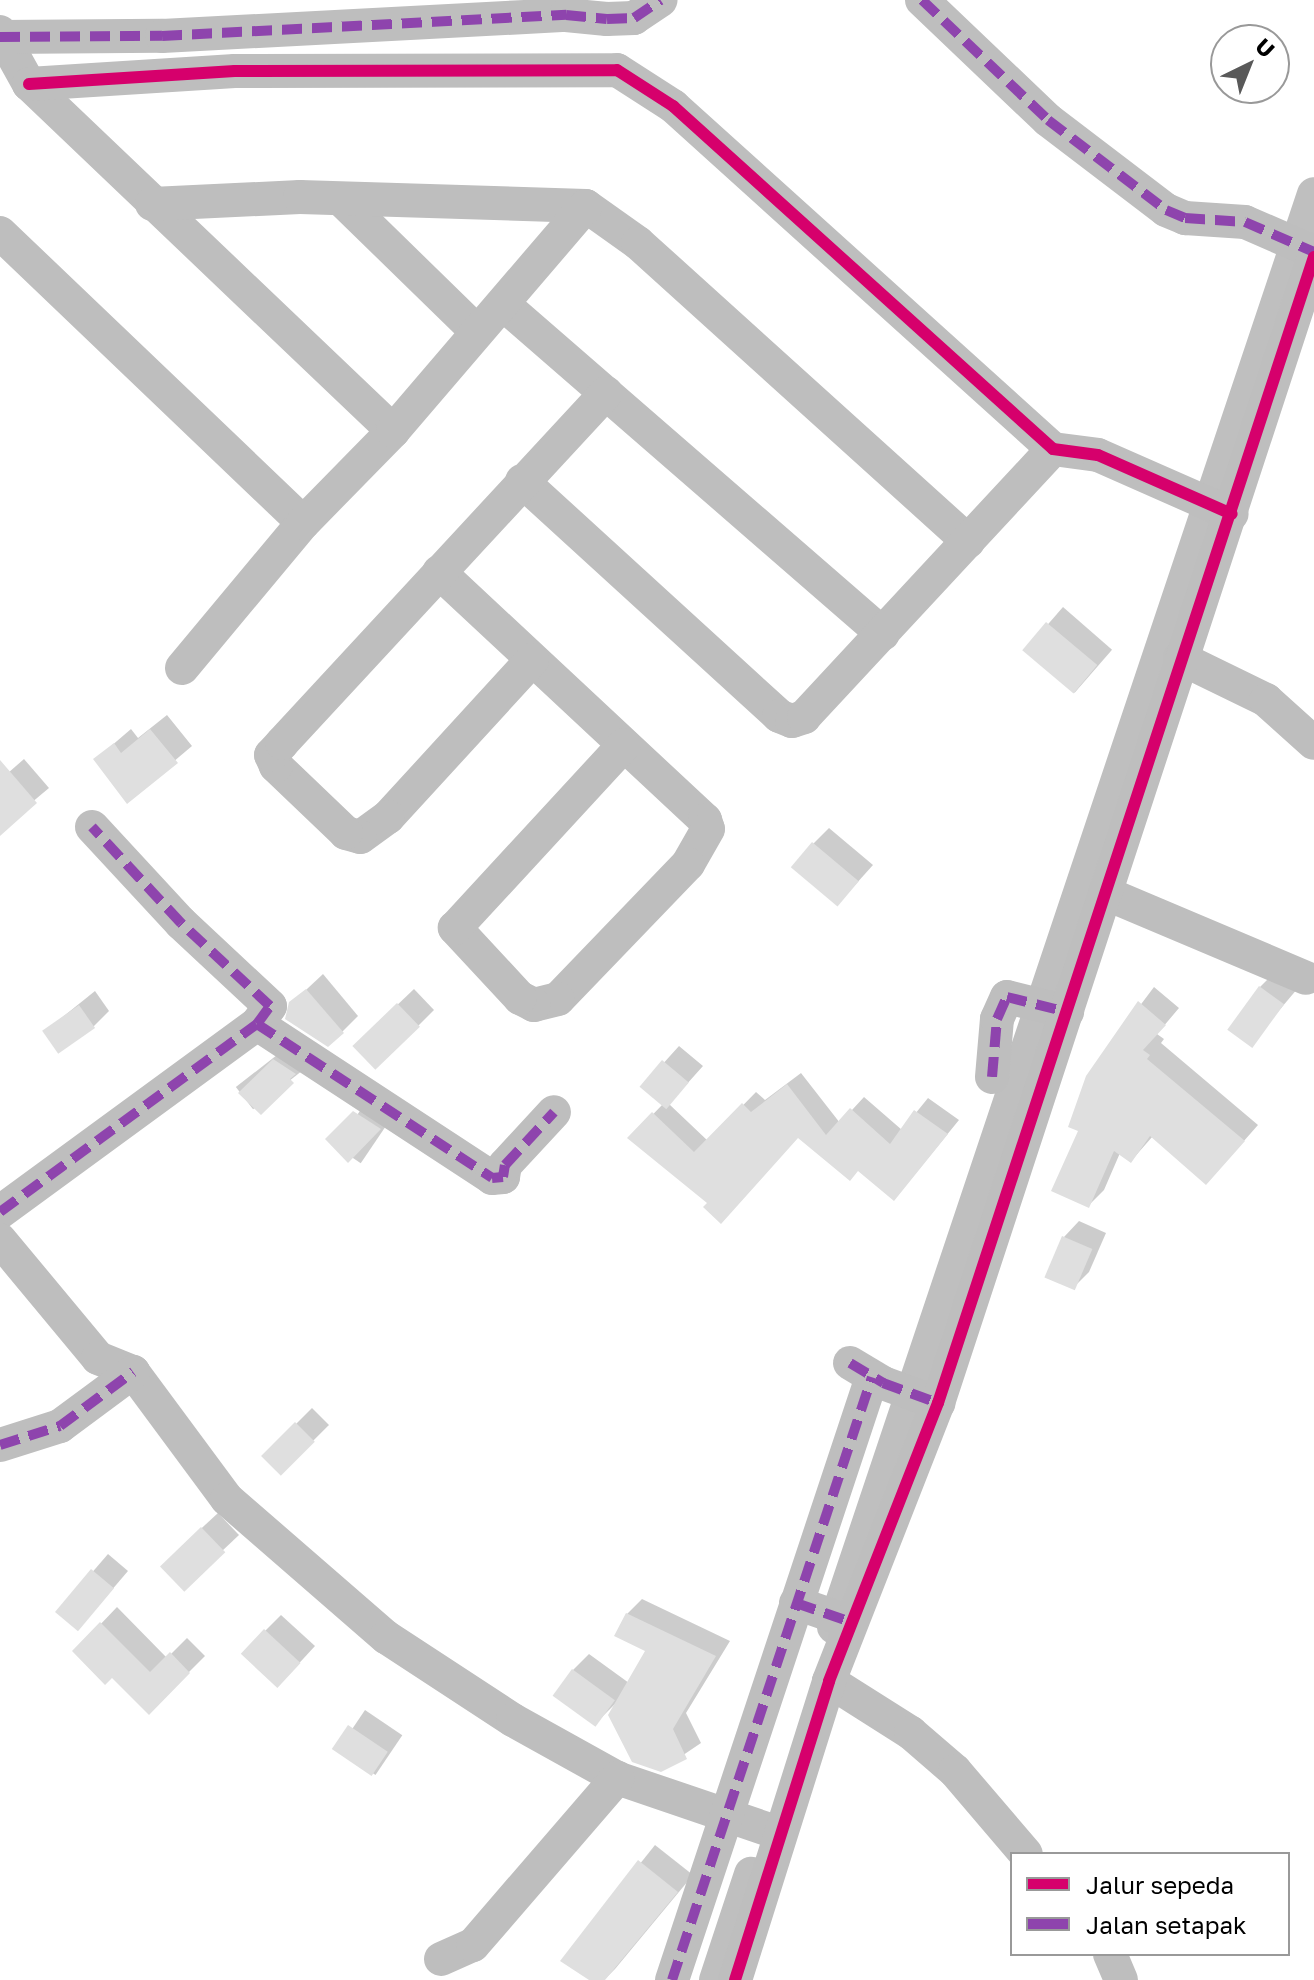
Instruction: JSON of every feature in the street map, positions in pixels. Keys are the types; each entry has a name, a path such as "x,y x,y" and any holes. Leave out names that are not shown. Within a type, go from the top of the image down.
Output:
{"street":[{"path":"1,35 162,36 566,15 634,18 661,0"},
{"path":"735,1980 776,1832 829,1681 846,1620 1105,893 1224,511 1312,252 1245,222 1185,218 1166,210 1048,120 922,0"},
{"path":"1,35 29,84 393,431"},
{"path":"29,84 235,71 617,70 673,106 1053,449 1098,455 1224,511"},
{"path":"152,204 300,197 343,201 586,206 638,243 968,541"},
{"path":"343,201 476,331"},
{"path":"182,668 303,523 393,431 586,206"},
{"path":"0,233 303,523"},
{"path":"503,304 883,634"},
{"path":"532,660 388,817 360,837 346,833 293,786 271,755 606,393"},
{"path":"522,481 779,716 792,721 804,717 1053,449"},
{"path":"439,572 705,820 705,842 558,999 534,1005 520,998 455,928 624,745"},
{"path":"1180,658 1243,686 1314,743"},
{"path":"0,1212 257,1024 270,1006 264,997 181,923 92,827"},
{"path":"1105,893 1306,978"},
{"path":"992,1077 1001,1003 1015,995 1061,1010"},
{"path":"257,1024 492,1178 503,1177 505,1165 554,1112"},
{"path":"0,1240 98,1358 133,1372 227,1499 386,1637 513,1720 617,1778 776,1832"},
{"path":"0,1445 60,1426 133,1372"},
{"path":"672,1980 800,1605 868,1374 927,1399"},
{"path":"800,1605 846,1620"},
{"path":"829,1681 911,1733 955,1771 1024,1852"},
{"path":"441,1959 473,1945 617,1778"},
{"path":"1111,1956 1121,1980"}],"building":[{"path":"1046,622 1097,665 1074,693 1022,650"},
{"path":"150,729 178,763 127,804 93,759 114,743 121,753"},
{"path":"0,760 37,803 0,836"},
{"path":"812,842 859,881 838,906 791,867"},
{"path":"1259,986 1284,1004 1252,1048 1227,1030"},
{"path":"306,989 344,1033 328,1047 285,1019 289,1002"},
{"path":"1138,1001 1166,1025 1143,1050 1150,1055 1147,1059 1245,1141 1206,1185 1150,1136 1131,1163 1114,1151 1089,1208 1051,1191 1078,1131 1068,1127 1086,1076"},
{"path":"397,1003 420,1027 375,1070 352,1046"},
{"path":"79,1005 95,1028 58,1054 42,1031"},
{"path":"273,1059 296,1074 290,1079 294,1083 261,1115 238,1093"},
{"path":"662,1060 689,1082 666,1109 640,1087"},
{"path":"787,1084 826,1135 850,1108 890,1144 914,1110 948,1134 894,1201 858,1171 850,1181 798,1138 721,1224 703,1207 707,1203 627,1138 652,1112 694,1152 742,1103 751,1112"},
{"path":"353,1111 381,1129 348,1163 325,1139"},
{"path":"1062,1236 1092,1249 1075,1290 1044,1277"},
{"path":"295,1422 315,1442 281,1476 261,1456"},
{"path":"201,1527 225,1552 184,1592 160,1567"},
{"path":"91,1569 114,1588 78,1631 55,1612"},
{"path":"626,1613 716,1656 673,1729 687,1759 661,1772 632,1762 608,1715 645,1651 614,1636"},
{"path":"100,1622 150,1672 170,1652 190,1673 149,1715 112,1678 105,1685 72,1651"},
{"path":"264,1629 301,1663 277,1688 241,1654"},
{"path":"572,1669 615,1700 595,1727 553,1696"},
{"path":"348,1725 388,1752 372,1776 332,1749"},
{"path":"638,1860 678,1892 605,1980 589,1980 560,1961"}],"waterway":[{"path":"834,1627 1314,194"},
{"path":"716,1980 751,1874"}],"marked path":[{"path":"0,37 162,36 566,15 634,18 661,0"},
{"path":"922,0 1048,120 1166,210 1185,218 1245,222 1314,252"},
{"path":"0,1212 257,1024 270,1006 181,923 92,827"},
{"path":"992,1077 997,1019 1007,997 1067,1012"},
{"path":"257,1024 492,1178 503,1177 505,1165 554,1112"},
{"path":"850,1363 883,1383 938,1403"},
{"path":"0,1445 60,1426 133,1372"},
{"path":"672,1980 872,1377"},
{"path":"796,1603 851,1622"}],"cycle path":[{"path":"29,84 235,71 617,70 673,106 1053,449 1098,455 1232,514"},
{"path":"735,1980 829,1681 938,1403 1314,257"}]}
